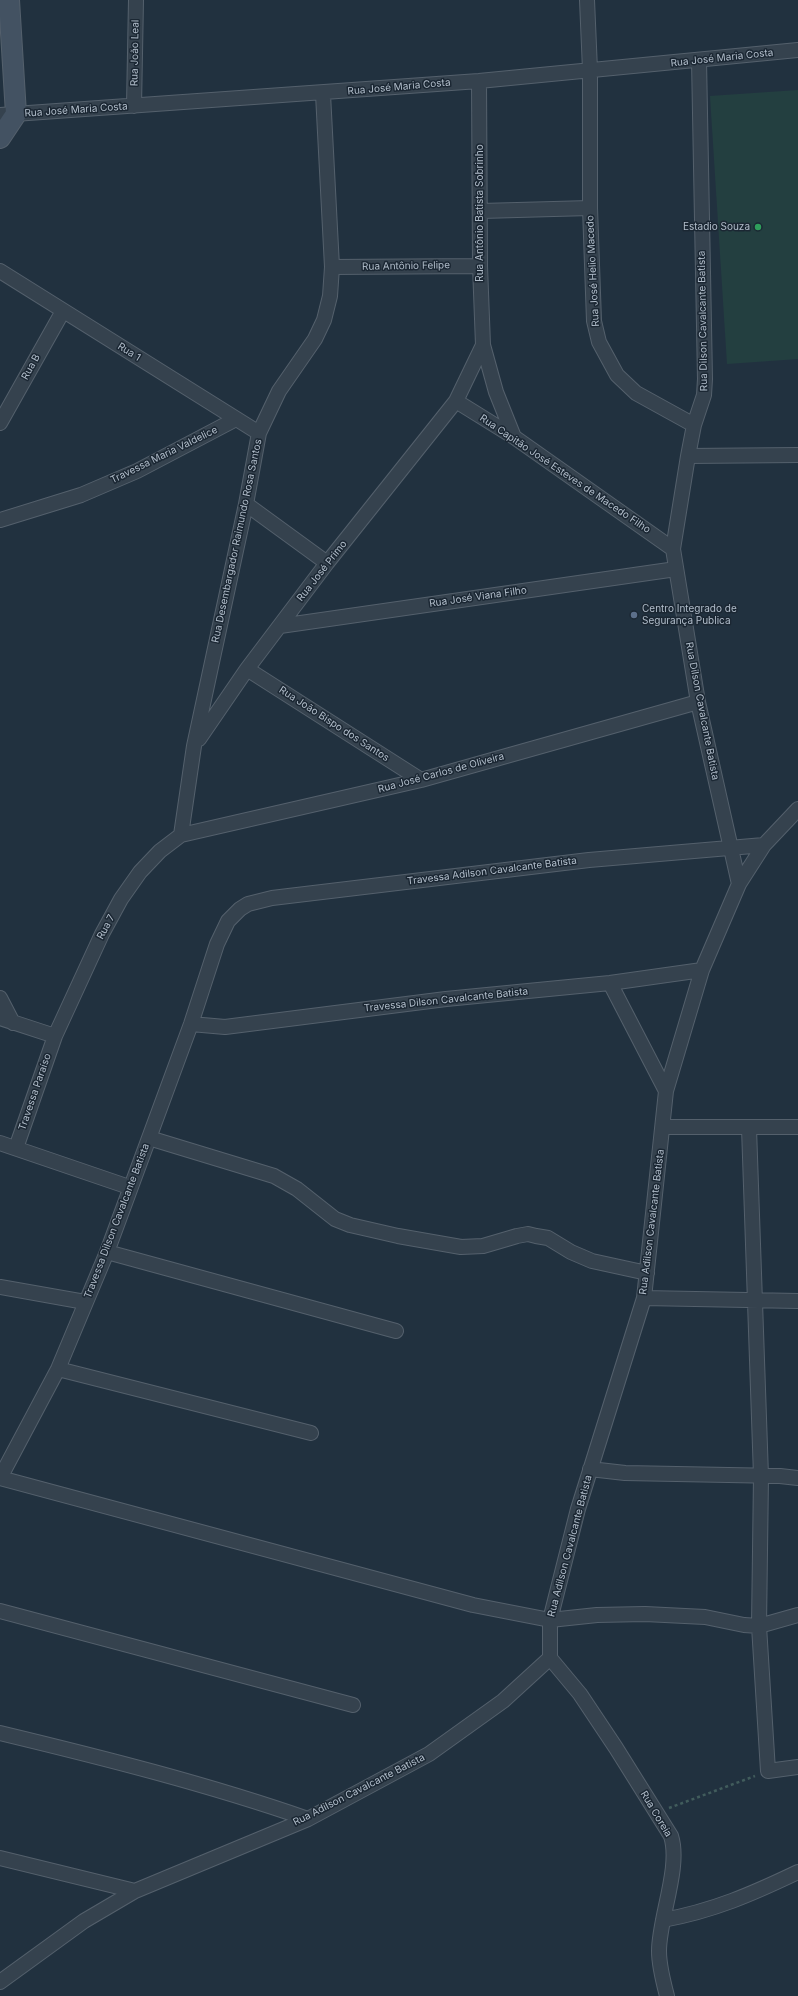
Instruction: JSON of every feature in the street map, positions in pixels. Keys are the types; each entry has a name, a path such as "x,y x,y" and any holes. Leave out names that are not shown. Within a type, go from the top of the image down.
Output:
{"main road":[{"path":"0,138 8,115 6,4"}],"street":[{"name":"Rua João Leal","path":"134,106 136,0"},
{"name":"Rua José Helio Macedo","path":"586,0 590,70 590,208 594,321 599,342 617,375 636,394 694,425"},
{"name":"Rua José Maria Costa","path":"8,115 323,94 479,81 798,50"},
{"name":"Rua Dilson Cavalcante Batista","path":"699,60 705,379 704,395 694,425 688,456 673,549 698,702 730,847 740,884"},
{"name":"Rua Antônio Batista Sobrinho","path":"479,81 481,211 480,266 483,345"},
{"name":"Rua Desembargador Raimundo Rosa Santos","path":"181,835 194,746 246,504 259,433 279,391 315,339 324,320 330,296 332,267 323,94"},
{"path":"481,211 590,208"},
{"name":"Rua Antônio Felipe","path":"332,267 480,266"},
{"name":"Rua 1","path":"0,271 259,433"},
{"name":"Rua B","path":"0,424 63,311"},
{"path":"483,345 496,392 514,437"},
{"name":"Rua José Primo","path":"194,746 247,668 327,563 456,401 483,345"},
{"name":"Rua Capitão José Esteves de Macedo Filho","path":"456,401 514,437 673,549"},
{"name":"Travessa Maria Valdelice","path":"0,520 81,495 137,471 236,419"},
{"path":"688,456 798,455"},
{"path":"246,504 327,563"},
{"name":"Rua José Viana Filho","path":"280,626 676,569"},
{"name":"Rua João Bispo dos Santos","path":"247,668 421,780"},
{"name":"Rua José Carlos de Oliveira","path":"181,835 421,780 698,702"},
{"name":"Rua Adilson Cavalcante Batista","path":"0,1982 84,1921 135,1891 308,1819 429,1754 503,1701 550,1658 550,1620 578,1509 644,1298 666,1091 702,970 740,884 764,845 798,809"},
{"name":"Rua 7","path":"55,1036 102,934 121,899 140,872 160,851 181,835"},
{"name":"Travessa Adilson Cavalcante Batista","path":"228,921 240,909 248,904 272,898 589,860 764,845"},
{"name":"Travessa Dilson Cavalcante Batista","path":"0,1478 58,1369 107,1252 191,1024 217,944 228,921"},
{"name":"Travessa Dilson Cavalcante Batista","path":"191,1024 225,1027 446,999 610,983 702,970"},
{"path":"610,983 666,1091"},
{"path":"0,998 7,1021 55,1036"},
{"name":"Travessa Paraíso","path":"16,1148 55,1036"},
{"path":"663,1127 798,1127"},
{"path":"749,1128 761,1476 759,1626 768,1771 798,1767"},
{"path":"149,1138 274,1176 296,1189 335,1219 350,1225 398,1236 461,1247 483,1246 528,1234 548,1238 570,1252 592,1261 647,1273"},
{"path":"0,1143 130,1187"},
{"path":"107,1252 396,1331"},
{"path":"0,1287 85,1302"},
{"path":"644,1298 798,1301"},
{"path":"58,1369 311,1433"},
{"path":"590,1469 625,1473 798,1478"},
{"path":"0,1478 473,1605 550,1620 597,1615 645,1614 705,1617 744,1625 759,1626 798,1615"},
{"path":"0,1611 353,1705"},
{"name":"Rua Coreia","path":"550,1658 580,1694 671,1836 674,1851 659,1950 661,1974 667,1996"},
{"path":"0,1733 98,1757 241,1796 308,1819"},
{"path":"0,1858 135,1891"},
{"path":"663,1920 717,1908 759,1891 798,1872"}],"path":[{"path":"657,1813 768,1771"}],"green space":[{"name":"Estadio Souza","path":"798,90 798,359 727,364 710,96"}],"place":[{"name":"Estadio Souza","path":"758,227"},
{"name":"Centro Integrado de Segurança Publica","path":"634,615"}]}
